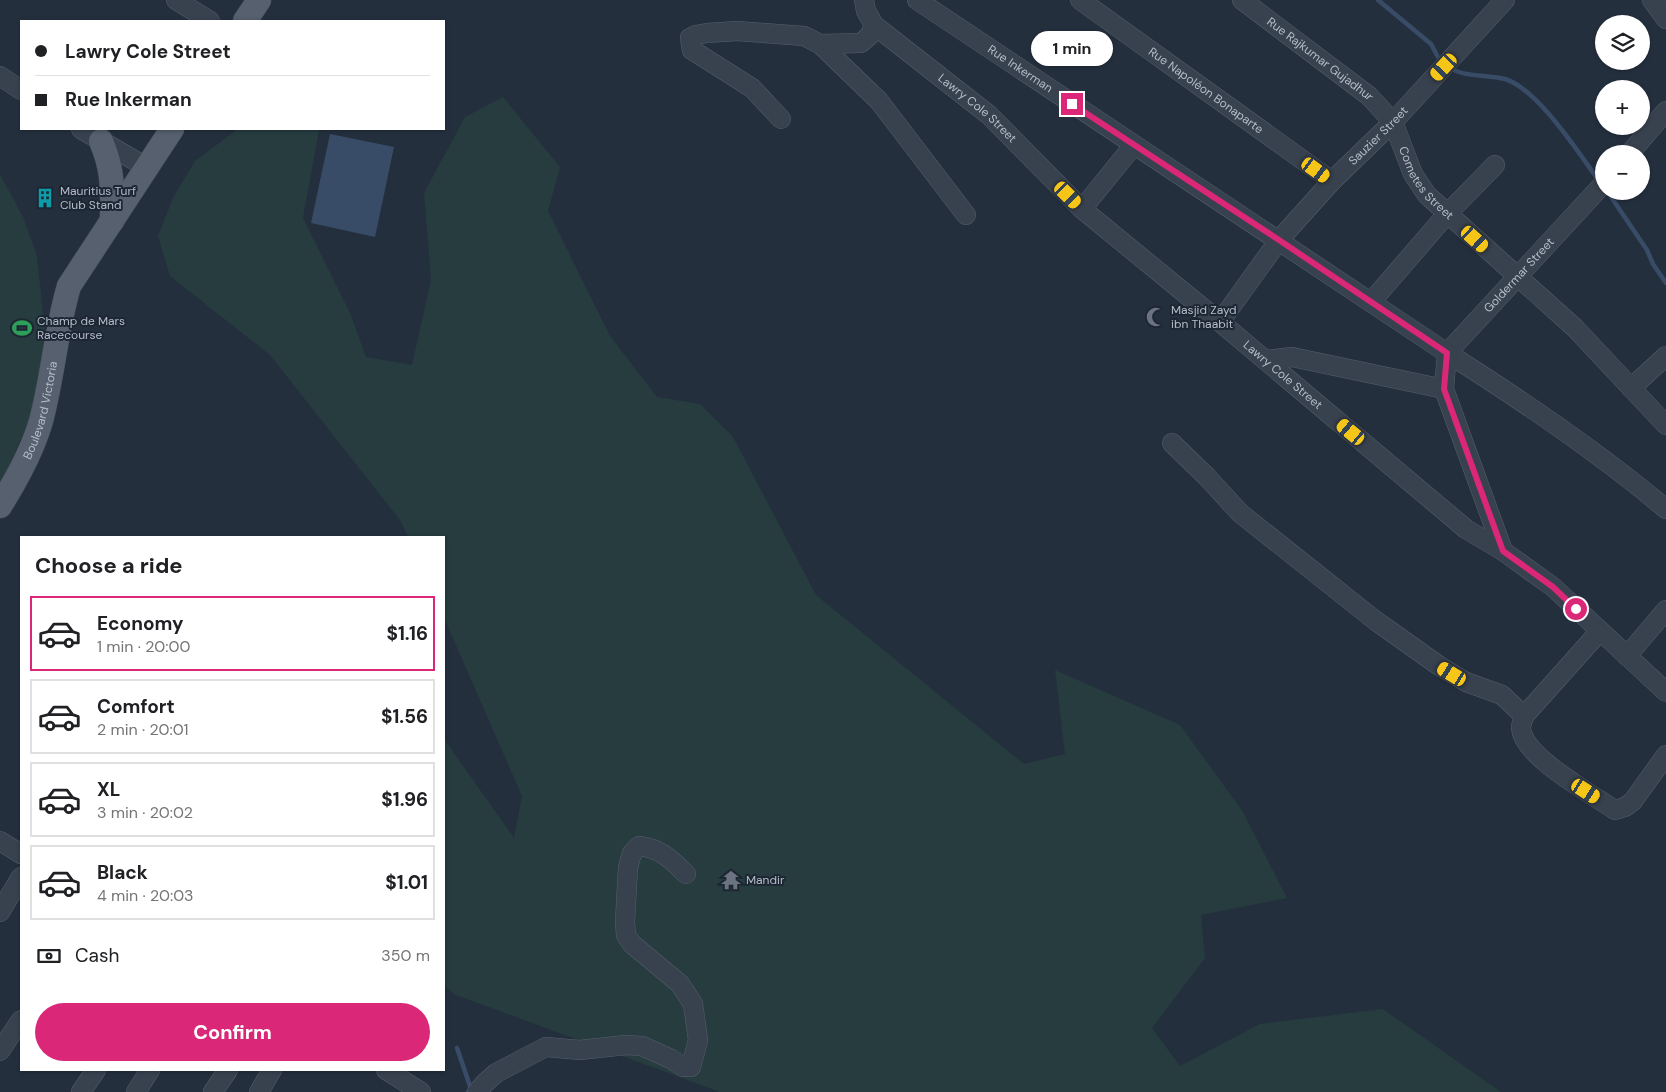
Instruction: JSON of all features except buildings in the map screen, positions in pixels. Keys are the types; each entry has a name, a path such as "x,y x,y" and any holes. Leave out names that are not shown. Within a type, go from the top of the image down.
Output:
{"main road":[{"path":"246,20 260,0"},
{"name":"Boulevard Victoria","path":"0,506 29,455 41,421 53,369 61,314 69,286 171,130"},
{"path":"101,141 108,158 112,177 112,221"}],"street":[{"path":"176,0 208,20"},
{"name":"Lawry Cole Street","path":"864,0 866,11 874,24 989,115 1082,209 1220,322 1466,529 1503,551 1553,587 1666,692"},
{"name":"Rue Inkerman","path":"917,0 1134,146 1529,406 1626,476 1666,509"},
{"name":"Rue Napoléon Bonaparte","path":"1080,0 1332,181"},
{"name":"Rue Rajkumar Gujadhur","path":"1242,0 1369,96 1393,122"},
{"name":"Sauzier Street","path":"1220,322 1279,240 1332,181 1393,122 1505,0"},
{"path":"1652,0 1666,18"},
{"path":"820,44 861,43 870,35 874,24"},
{"path":"781,119 752,88 692,50 690,38 707,33 737,31 804,36 820,44 879,101 966,215"},
{"path":"0,76 20,89"},
{"path":"1637,145 1666,111"},
{"name":"Cometes Street","path":"1393,122 1413,174 1427,195 1516,277 1575,328 1666,425"},
{"path":"83,130 146,167"},
{"path":"1082,209 1134,146"},
{"path":"1371,302 1447,214 1495,165"},
{"name":"Goldermar Street","path":"1447,353 1595,192"},
{"path":"1447,353 1444,389 1503,551"},
{"path":"1631,388 1666,356"},
{"path":"1265,360 1292,357 1444,389"},
{"path":"1172,443 1240,513 1376,621 1438,665 1466,682 1502,695 1524,716"},
{"path":"1627,656 1666,610"},
{"path":"1600,631 1524,716 1521,728 1526,742 1543,762 1615,810 1625,807 1633,801 1666,755"},
{"path":"0,841 20,853"},
{"path":"477,1092 496,1073 546,1047 580,1050 626,1045 642,1046 671,1059 682,1068 691,1067 698,1040 693,1004 680,984 632,944 626,935 625,922 628,867 632,853 640,846 651,847 670,857 686,874"},
{"path":"0,912 20,879"},
{"path":"0,1050 20,1021"},
{"path":"81,1092 95,1071"},
{"path":"136,1092 149,1071"},
{"path":"213,1092 227,1071"},
{"path":"259,1092 271,1071"},
{"path":"388,1071 421,1092"}],"green space":[{"path":"503,97 560,167 548,211 610,336 657,397 700,404 733,437 816,595 1024,764 1065,754 1055,670 1180,725 1243,812 1287,898 1201,915 1205,958 1152,1028 1180,1066 1260,1024 1383,1009 1501,1092 720,1092 456,995 445,987 445,740 514,838 522,796 445,620 445,536 408,536 400,520 270,355 170,276 158,236 173,198 195,161 237,130 319,130 303,218 350,313 366,357 412,365 431,280 424,193 465,117"},
{"name":"Champ de Mars Racecourse","path":"0,174 23,217 37,256 46,344 38,401 0,483"}],"water":[{"path":"330,134 394,147 375,237 311,223"}],"waterway":[{"path":"1378,0 1431,44 1439,59 1443,62"},
{"path":"1449,67 1462,73 1505,79 1518,85 1531,95 1557,124 1595,175"},
{"path":"1613,200 1647,250 1653,264 1666,283"},
{"path":"457,1048 471,1089 468,1092"}],"place":[{"name":"Mauritius Turf Club Stand","path":"45,198"},
{"name":"Masjid Zayd ibn Thaabit","path":"1156,317"},
{"name":"Champ de Mars Racecourse","path":"22,328"},
{"name":"Mandir","path":"731,880"}],"route":[{"path":"1072,104 1447,353 1444,389 1503,551 1553,587 1576,609"}]}
